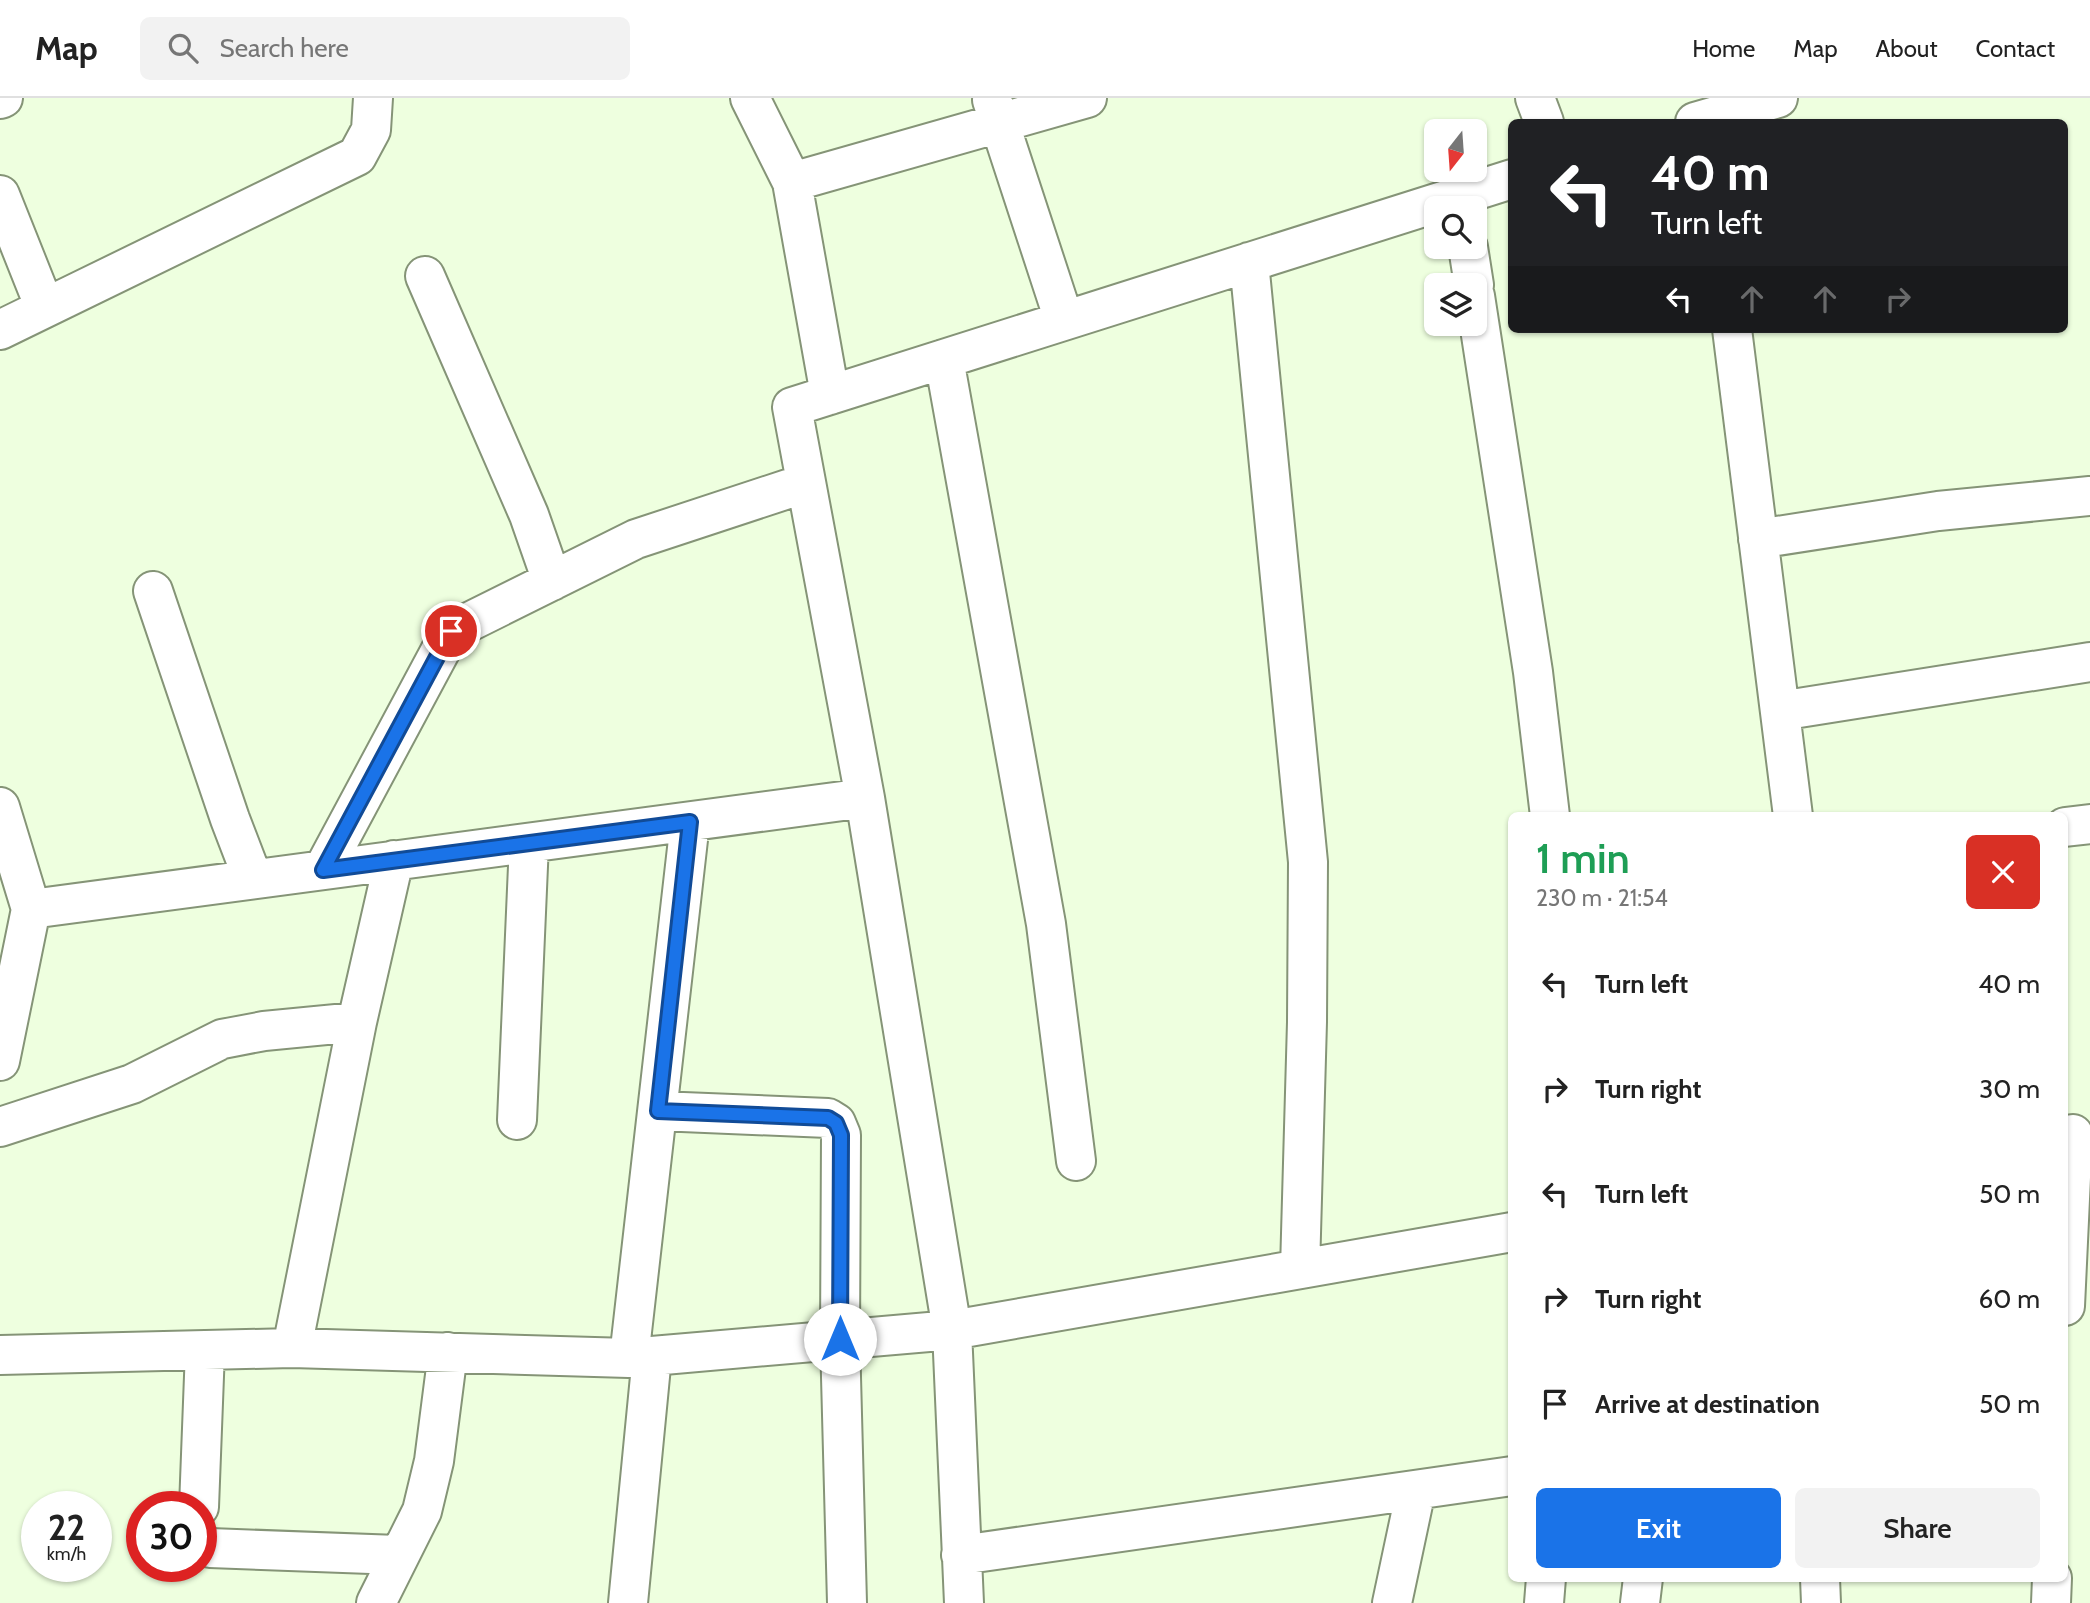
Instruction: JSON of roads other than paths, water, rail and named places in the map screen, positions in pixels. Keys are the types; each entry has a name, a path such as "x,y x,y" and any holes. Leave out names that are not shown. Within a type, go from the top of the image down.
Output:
{"street":[{"path":"0,330 357,156 370,130 373,98"},
{"path":"750,98 792,182 830,395"},
{"path":"792,182 995,111 1087,98"},
{"path":"1535,98 1543,119"},
{"path":"1712,119 1778,98"},
{"path":"995,111 1064,320"},
{"path":"1474,196 1508,180"},
{"path":"0,195 46,308"},
{"path":"964,1603 952,1330 865,798 792,407 1249,262 1424,212"},
{"path":"1249,262 1308,862 1307,1022 1300,1269"},
{"path":"425,276 529,515 552,581"},
{"path":"1732,333 1793,812"},
{"path":"1481,336 1532,672 1550,812"},
{"path":"943,359 1046,924 1076,1161"},
{"path":"323,870 451,631 636,539 807,483"},
{"path":"1758,539 1938,511 2090,496"},
{"path":"153,591 253,879"},
{"path":"1780,711 2090,662"},
{"path":"19,896 253,879 865,798"},
{"path":"0,807 19,896 2,1046"},
{"path":"628,1603 640,1357 658,1111 690,822"},
{"path":"2068,827 2090,824"},
{"path":"517,1120 529,842"},
{"path":"292,1348 357,1022 394,860"},
{"path":"0,1127 132,1084 222,1039 264,1031 357,1022"},
{"path":"658,1111 828,1118 836,1123 841,1135 840,1339 848,1603"},
{"path":"2068,1259 2076,1132"},
{"path":"0,1354 292,1348 640,1357 952,1330 1508,1233"},
{"path":"200,1491 205,1350"},
{"path":"376,1603 422,1511 431,1474 448,1352"},
{"path":"961,1555 1508,1477"},
{"path":"1392,1603 1416,1490"},
{"path":"217,1548 398,1555"},
{"path":"1544,1603 1546,1582"},
{"path":"1640,1603 1643,1582"},
{"path":"1820,1582 1821,1603"},
{"path":"2051,1603 2052,1582"}]}
